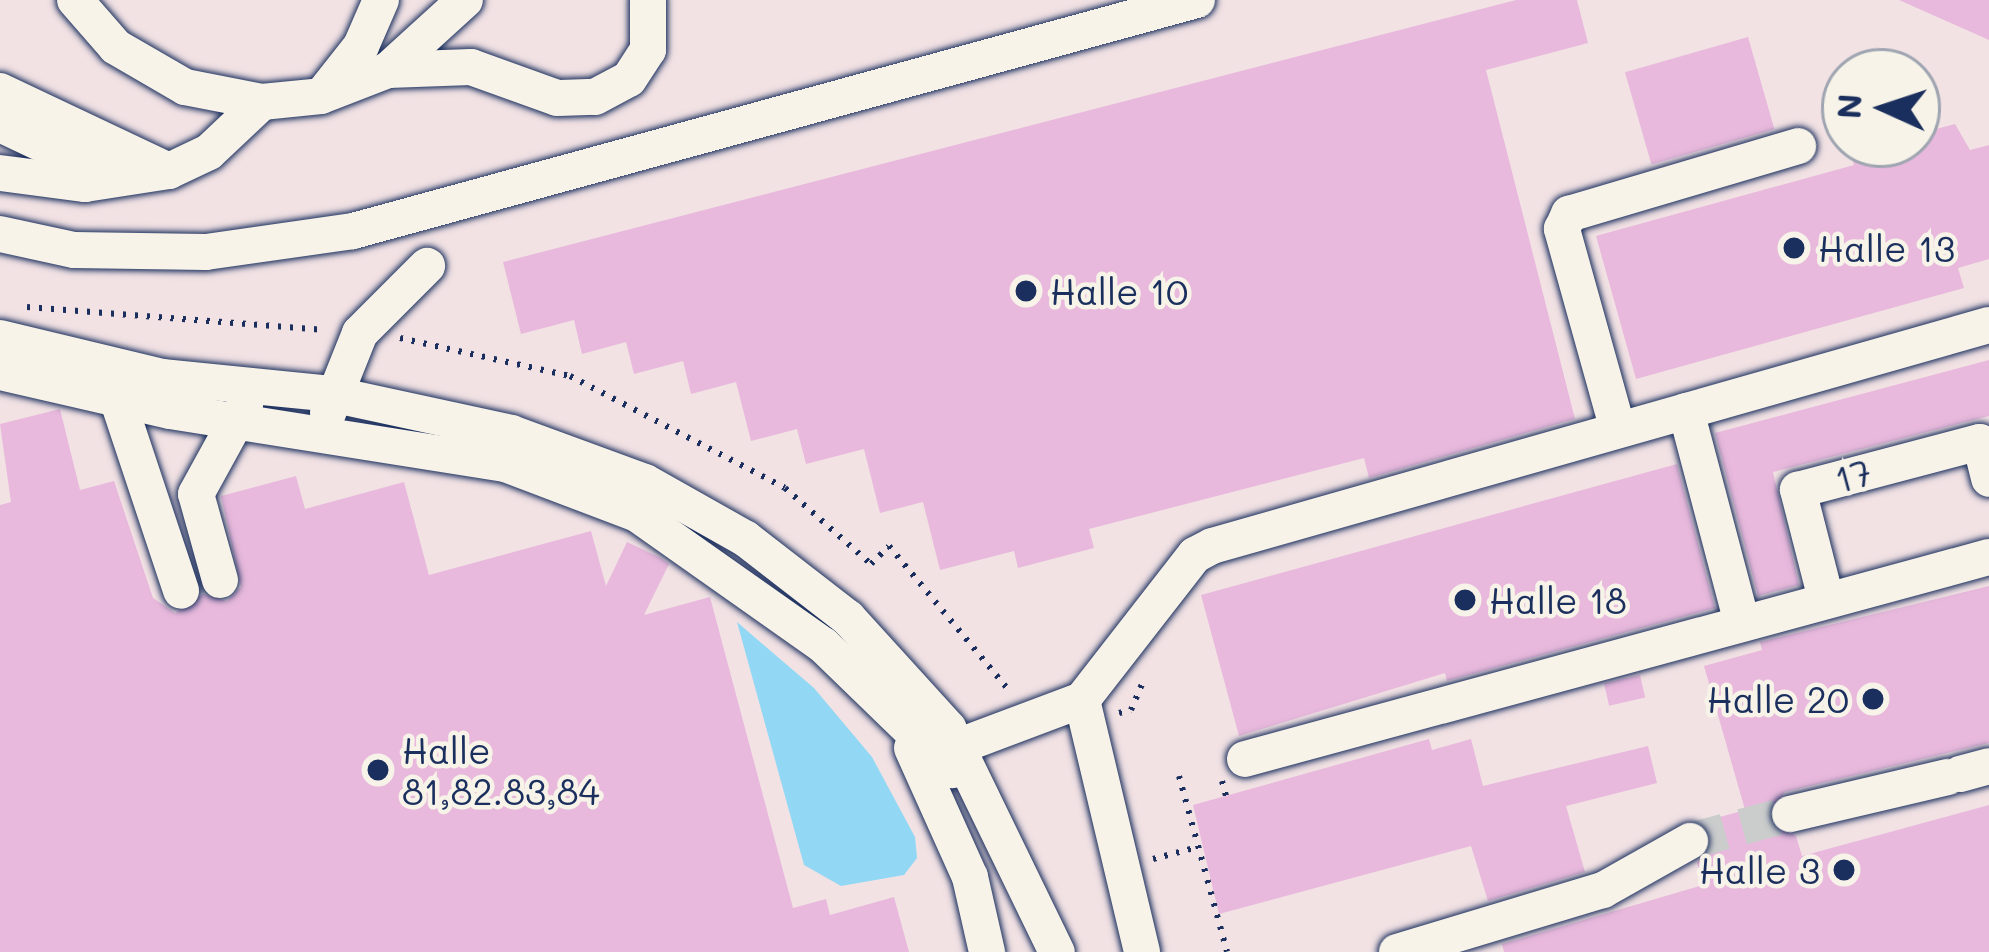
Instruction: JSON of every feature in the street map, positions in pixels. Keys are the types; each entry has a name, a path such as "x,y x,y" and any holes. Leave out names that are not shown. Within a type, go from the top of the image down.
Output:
{"street":[{"path":"322,96 361,46 381,0"},
{"path":"388,70 465,0"},
{"path":"87,2 116,47 184,86 262,102 322,96 388,70 471,67 556,98 595,98 629,79 648,50 648,0"},
{"path":"0,234 74,250 206,252 353,231 1197,0"},
{"path":"0,91 169,171"},
{"path":"0,173 121,182 169,171 209,152 262,102"},
{"path":"0,124 121,182"},
{"path":"1618,430 1562,229 1569,214 1798,146"},
{"path":"328,412 360,333 427,266"},
{"path":"898,725 945,751 1082,700 1195,555 1212,545 1989,325"},
{"path":"0,338 111,382 143,457 181,591"},
{"path":"0,372 511,434 644,482 746,538 848,618 982,804 1057,952"},
{"path":"166,394 220,580"},
{"path":"196,494 246,402"},
{"path":"1685,411 1742,623"},
{"path":"328,412 505,464 637,514 823,645 898,725 944,807 987,952"},
{"name":"17","path":"1826,598 1798,490 1980,442 1989,479"},
{"path":"1245,759 1989,557"},
{"path":"1082,700 1142,952"},
{"path":"1790,814 1966,772"},
{"path":"1397,952 1603,890 1690,841"}],"path":[{"path":"391,336 570,376 785,488 871,564 889,546 968,630 1027,720"},
{"path":"1179,776 1227,952"},
{"path":"1120,868 1198,847"}],"shaded area":[{"path":"0,0 1989,0 1989,952 0,952"}],"water":[{"path":"737,622 814,688 872,757 915,837 917,858 904,875 841,886 804,865"}],"building":[{"name":"Halle 10","path":"1516,0 1577,0 1588,43 1486,70 1575,419 1369,478 1364,458 1089,529 1094,548 1018,568 1014,551 940,570 923,502 880,513 864,449 806,464 797,429 751,441 736,382 691,394 683,361 634,374 626,342 582,354 574,320 521,334 503,262"},
{"path":"1899,0 1989,0 1989,40"},
{"path":"1748,37 1774,129 1651,165 1625,72"},
{"name":"Halle 13","path":"1955,124 1970,150 1989,145 1989,259 1958,268 1964,288 1636,379 1596,236 1843,168 1941,168 1941,128"},
{"path":"1989,360 1989,416 1773,472 1799,585 1758,596 1715,433"},
{"name":"Halle 81,82.83,84","path":"60,409 80,490 114,481 153,598 175,613 203,594 227,601 241,587 221,496 296,476 305,509 404,482 429,575 591,531 606,586 627,542 661,558 669,564 644,615 710,597 793,908 826,899 830,915 894,897 909,952 0,952 0,505 11,502 0,424"},
{"name":"Halle 18","path":"1677,464 1715,608 1447,681 1445,673 1239,736 1201,595"},
{"path":"1989,586 1989,743 1785,792 1768,818 1796,836 1802,856 1989,805 1989,952 1504,952 1502,944 1703,885 1697,863 1712,840 1702,822 1745,810 1704,666 1762,650 1760,642"},
{"path":"1640,675 1645,697 1609,706 1604,683"},
{"path":"1429,739 1432,750 1471,739 1483,786 1648,746 1657,783 1566,806 1585,872 1488,901 1471,846 1219,914 1193,805"}],"tunnel":[{"path":"1690,841 1790,814"}],"place":[{"name":"Halle 13","path":"1794,248"},
{"name":"Halle 10","path":"1026,291"},
{"name":"Halle 18","path":"1465,600"},
{"name":"Halle 20","path":"1873,699"},
{"name":"Halle 81,82.83,84","path":"378,770"},
{"name":"Halle 3","path":"1844,870"}]}
